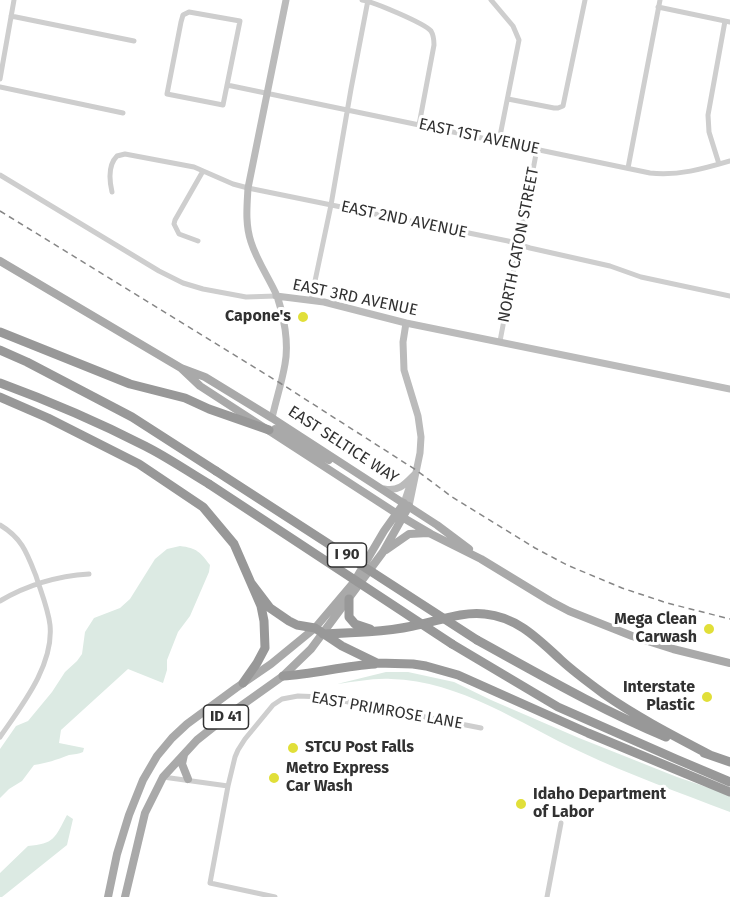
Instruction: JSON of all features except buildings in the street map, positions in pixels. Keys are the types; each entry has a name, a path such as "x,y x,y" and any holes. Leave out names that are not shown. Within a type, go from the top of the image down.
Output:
{"highway":[{"path":"0,332 130,384 185,398 208,409 269,430"},
{"name":"I 90","path":"0,350 132,417 477,640 583,698 642,727 730,762"},
{"name":"I 90","path":"0,383 82,416 147,447 209,484 452,644 558,707 730,782"},
{"path":"0,397 48,418 139,464 203,507 234,544 261,606 265,648 243,683"},
{"path":"251,583 270,608 297,625 319,631 375,631 412,627 475,613 509,620 527,630 606,695 710,755"},
{"path":"349,599 349,617 355,624 375,631"},
{"path":"319,631 342,646 377,663"},
{"path":"283,675 377,663 413,664 444,670 730,792"}],"main road":[{"name":"EAST SELTICE WAY","path":"0,261 93,318 181,368 205,377 272,418 437,525 481,559"},
{"name":"EAST SELTICE WAY","path":"181,368 200,386 400,515 431,534 481,559 550,601 589,620 632,636 672,649 730,663"},
{"path":"272,418 269,430 279,430 316,453 353,470"},
{"path":"375,499 385,510 384,531"},
{"path":"400,515 406,505"},
{"name":"ID 41","path":"125,897 145,813 163,777 197,741 283,675 311,649 319,631 354,582 384,531 400,515"},
{"name":"ID 41","path":"108,897 117,854 129,815 148,770 164,747 187,724 319,631 349,599 383,552 400,515"},
{"path":"383,552 409,534 423,532 431,534"},
{"path":"184,755 182,764 188,779"},
{"path":"145,813 139,804 141,794 150,777 148,770"}],"street":[{"path":"0,79 14,0"},
{"path":"272,418 285,364 285,334 276,296 250,241 246,217 248,188 286,0"},
{"path":"311,300 331,205 366,0 430,30 433,35 433,51 419,124"},
{"path":"491,0 518,35 518,46 499,141"},
{"path":"508,99 554,108 565,104 585,0"},
{"path":"628,168 659,3 728,21 708,115 709,132 719,164"},
{"path":"194,12 240,21 227,86 224,105 167,94 181,22 185,13 194,12"},
{"path":"11,16 134,41"},
{"name":"EAST 1ST AVENUE","path":"227,86 650,173 686,173 730,161"},
{"path":"0,87 123,113"},
{"name":"NORTH CATON STREET","path":"500,341 537,149"},
{"name":"EAST 2ND AVENUE","path":"112,192 109,179 112,163 114,158 122,154 194,167 248,188 414,221 610,266 641,277 730,296"},
{"path":"198,241 179,234 174,224 203,171"},
{"name":"EAST 3RD AVENUE","path":"0,175 159,271 183,283 246,297 276,296 311,300 406,323 730,389"},
{"path":"406,323 403,342 404,370 418,416 421,437 413,491 406,505"},
{"path":"381,488 392,490 400,488 415,474"},
{"path":"0,525 9,530 24,546 46,606 51,637 40,674 0,737"},
{"path":"0,601 64,576 89,574"},
{"name":"EAST PRIMROSE LANE","path":"275,897 210,883 235,758 241,744 273,705 286,697 323,697 481,728"},
{"path":"163,777 228,786"},
{"path":"547,897 561,823"}],"shaded area":[{"path":"180,546 198,551 210,565 190,616 178,632 167,660 163,683 128,669 61,730 59,743 84,748 83,752 34,765 22,781 0,798 0,749 16,726 28,721 65,672 77,661 82,654 85,632 94,618 120,608 130,599 155,559 167,549"},
{"path":"386,672 408,672 454,682 579,738 677,777 730,795 730,812 655,784 581,752 489,706 442,687 391,679 337,684"},
{"path":"67,815 73,819 67,845 0,897 0,873 28,846 43,844 53,838"}],"railway":[{"path":"0,211 280,383 416,470 452,497 535,548 567,565 622,588 667,603 730,619"}],"place":[{"name":"Capone's","path":"303,317"},
{"name":"Mega Clean Carwash","path":"709,629"},
{"name":"Interstate Plastic","path":"707,697"},
{"name":"STCU Post Falls","path":"293,748"},
{"name":"Metro Express Car Wash","path":"274,778"},
{"name":"Idaho Department of Labor","path":"521,804"}]}
